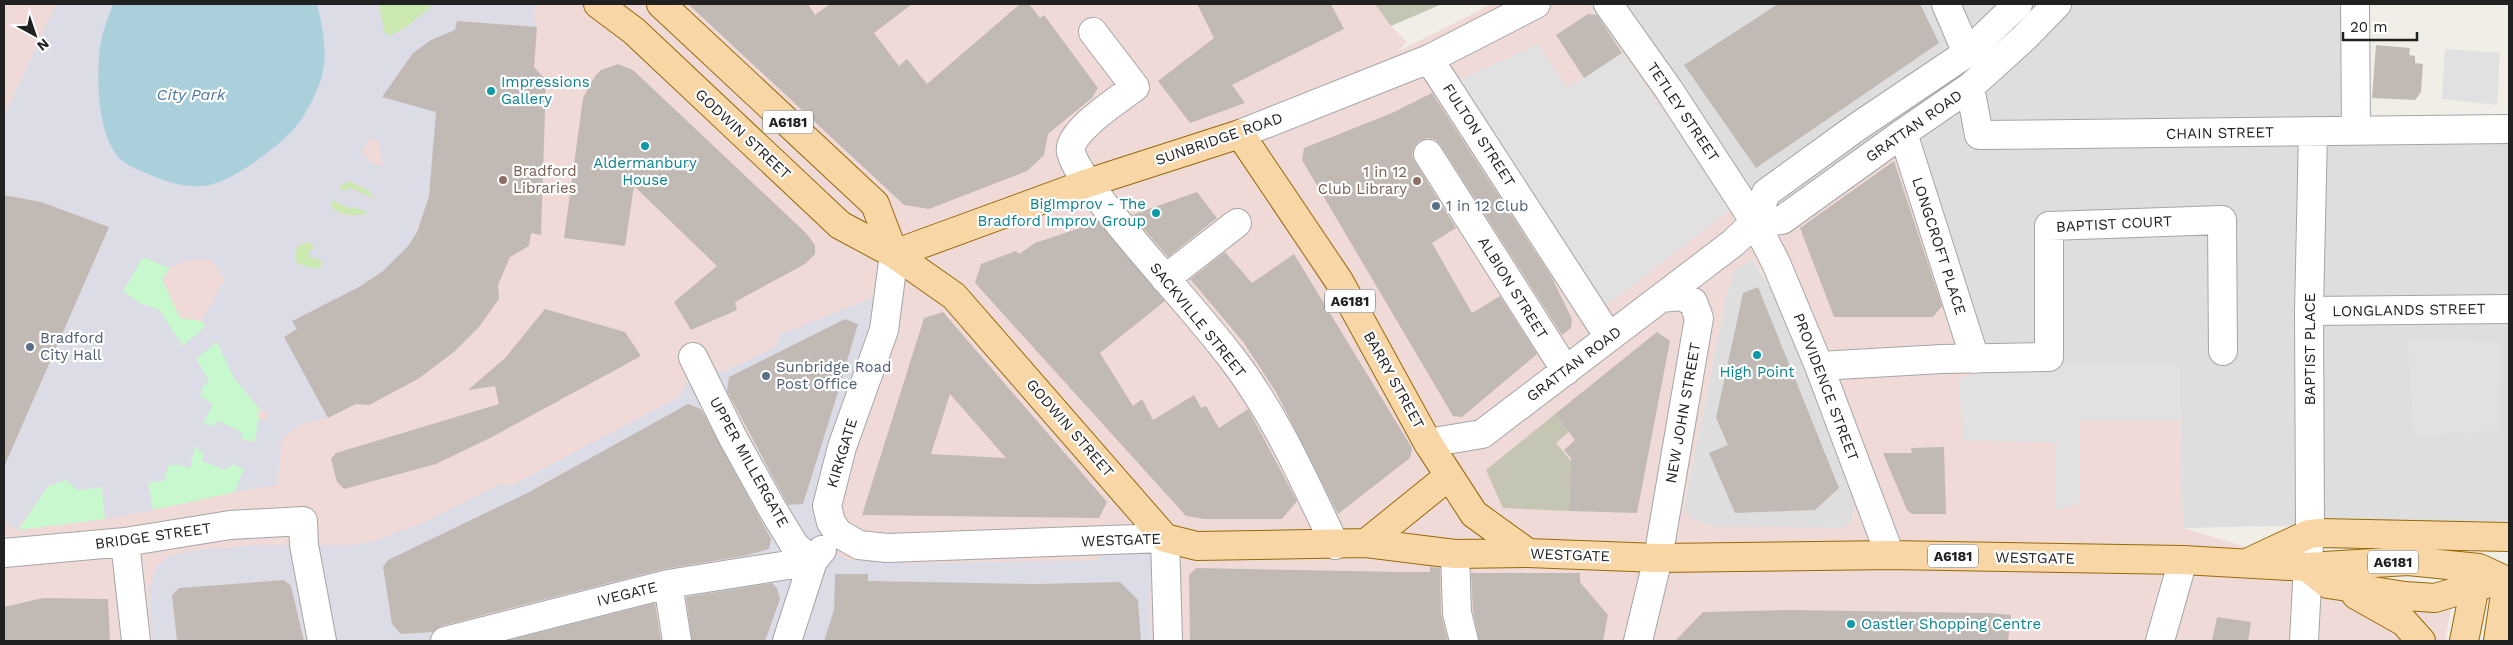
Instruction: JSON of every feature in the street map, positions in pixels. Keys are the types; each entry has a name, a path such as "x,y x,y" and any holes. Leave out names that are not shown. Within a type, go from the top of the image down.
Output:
{"main road":[{"name":"GODWIN STREET","path":"598,4 634,31 840,225 894,254 959,301 1165,538"},
{"name":"A6181","path":"661,4 875,204 894,254"},
{"name":"SUNBRIDGE ROAD","path":"894,254 1088,184 1240,134"},
{"name":"BARRY STREET","path":"1240,134 1339,281 1428,443 1449,476"},
{"name":"A6181","path":"1449,476 1474,514 1528,553"},
{"path":"1366,543 1449,476"},
{"path":"2248,563 2309,534 2508,537"},
{"name":"WESTGATE","path":"2328,584 2405,596 2436,598 2477,577 2508,537"},
{"name":"WESTGATE","path":"1165,538 1197,546 1366,543 1455,554 1528,553 1658,558 1890,555 2183,560 2307,567 2408,561 2477,577 2508,580"},
{"path":"2307,567 2328,584 2369,600 2404,622 2421,641"},
{"path":"2464,641 2477,577"},
{"name":"A6181","path":"2498,641 2508,580"}],"street":[{"name":"SUNBRIDGE ROAD","path":"1240,134 1429,58 1536,4"},
{"name":"TETLEY STREET","path":"1608,4 1669,90 1755,222"},
{"path":"1946,4 1967,53"},
{"name":"GRATTAN ROAD","path":"1428,443 1482,434 1733,242 1755,222 1766,193 1857,127 1967,53 2018,4"},
{"name":"GRATTAN ROAD","path":"1755,222 1782,220 1903,132 1970,87 2025,38 2057,4"},
{"path":"2355,4 2356,130"},
{"name":"SACKVILLE STREET","path":"1093,32 1135,87 1080,130 1072,140 1070,151 1088,184 1231,358 1280,431 1335,545"},
{"name":"FULTON STREET","path":"1429,58 1609,337"},
{"name":"CHAIN STREET","path":"1970,87 1979,135 2509,129"},
{"name":"LONGCROFT PLACE","path":"1903,132 1975,359"},
{"name":"BAPTIST PLACE","path":"2304,641 2309,534 2309,311 2312,132"},
{"name":"ALBION STREET","path":"1428,154 1566,371"},
{"name":"BAPTIST COURT","path":"1975,359 2049,357 2049,226 2082,223 2222,220 2223,351"},
{"name":"PROVIDENCE STREET","path":"1755,222 1776,263 1819,366 1890,555"},
{"path":"1165,279 1237,223"},
{"name":"GRATTAN ROAD","path":"1699,318 1707,281 1733,242"},
{"name":"KIRKGATE","path":"838,533 831,522 826,506 842,447 884,330 894,254"},
{"path":"1661,298 1681,296 1693,302 1699,318"},
{"name":"LONGLANDS STREET","path":"2309,311 2509,309"},
{"name":"NEW JOHN STREET","path":"1638,641 1658,558 1699,318"},
{"name":"UPPER MILLERGATE","path":"693,357 733,438 773,510 795,546 813,561"},
{"path":"1819,366 1942,358 1975,359"},
{"name":"BRIDGE STREET","path":"4,553 125,542 230,525 303,521 304,545 322,641"},
{"path":"787,641 813,561 838,533"},
{"name":"WESTGATE","path":"838,533 859,545 887,548 1165,538"},
{"path":"1165,538 1168,641"},
{"path":"125,542 136,641"},
{"path":"1455,554 1457,613 1464,641"},
{"path":"2160,641 2183,560"},
{"name":"IVEGATE","path":"445,641 668,584 813,561"},
{"path":"668,584 677,641"}],"shaded area":[{"path":"4,4 1375,4 1391,26 1407,42 1397,52 1492,4 1588,4 1738,210 1763,249 1791,224 1912,141 1981,367 2179,363 2183,528 2451,608 2445,641 4,641","holes":["1753,258 1797,331 1855,508 1852,521 1843,528 1713,527 1694,520 1683,509 1727,293 1735,270"]},
{"path":"56,4 113,4 100,45 98,66 99,98 107,136 112,148 203,187 246,169 324,46 317,4 379,4 384,32 389,36 405,28 431,7 430,4 536,4 533,17 537,27 457,21 455,30 431,40 413,53 382,98 436,110 429,196 414,237 408,246 383,271 359,287 293,320 297,329 284,337 328,418 304,423 282,438 277,485 235,492 244,469 233,464 226,470 202,461 204,455 195,446 190,468 177,464 168,466 164,481 148,482 153,510 105,519 102,487 78,490 66,480 48,486 16,531 4,519 4,467 109,227 41,202 4,195 4,112 6,112","holes":["371,138 377,140 383,163 381,166 372,164 361,152","349,181 368,190 376,200 351,188 345,191 339,189 342,184","332,200 349,208 354,207 369,213 355,216 342,215 332,207","308,242 315,247 310,251 310,257 323,261 321,268 309,268 296,262 295,252 298,246","143,257 170,268 187,260 210,259 225,278 202,321 206,326 183,346 159,310 139,303 123,291","217,342 234,378 260,409 269,414 267,421 259,419 254,443 242,440 242,432 218,421 212,426 203,423 213,404 200,396 202,388 209,381 196,359"]},
{"path":"1375,4 1442,4 1391,26"},
{"path":"1588,4 2345,4 2346,143 2509,139 2509,521 2183,528 2179,363 1981,367 1762,249 1738,210"},
{"path":"1539,44 1567,88 1622,53 1733,208 1607,305 1457,81"},
{"path":"2445,49 2500,53 2497,105 2442,99"},
{"path":"1752,258 1797,331 1855,508 1852,521 1843,528 1713,527 1694,520 1683,510 1727,293 1735,270"},
{"path":"875,297 880,304 819,535 833,552 850,561 883,554 903,564 1096,560 1136,533 1151,552 1154,574 1149,591 1151,641 1141,641 1138,600 1119,582 1036,584 868,583 868,574 835,574 834,618 832,618 824,641 765,641 779,598 773,584 677,601 667,600 515,641 304,641 291,586 283,580 179,588 172,595 177,641 152,641 149,590 156,567 167,557 190,551 260,545 353,545 372,542 420,524 500,484 510,486 679,397 687,382 713,368 723,372 775,347 781,334","holes":["845,319 858,324 835,402 803,503 790,505 726,396 729,377","688,405 699,408 771,539 769,549 688,570 686,562 527,601 529,608 446,631 401,634 392,624 383,567 388,560 529,492 572,467 589,493"]},
{"path":"2408,340 2499,342 2498,430 2414,437"},
{"path":"2179,363 2180,421 2080,421 2079,503 2056,511 2055,443 1964,440 1958,378 2009,366"},
{"path":"1555,414 1569,432 1556,443 1571,461 1569,511 1503,508 1486,470"}],"green space":[{"path":"379,4 430,4 431,7 405,28 389,36 384,32"},
{"path":"349,181 368,190 377,200 351,188 345,191 339,189 342,184"},
{"path":"332,200 349,208 354,207 370,213 345,215 332,207"},
{"path":"308,242 315,247 323,261 320,268 309,268 296,262 295,252 298,246"},
{"path":"143,257 170,268 162,279 180,318 202,321 206,327 182,346 159,310 139,303 123,291"},
{"path":"217,342 234,378 260,409 257,415 262,421 254,443 202,423 200,396 202,388 195,359"},
{"path":"195,445 204,455 202,461 233,464 244,469 235,492 153,510 148,482 164,481 168,466 177,464 190,468"},
{"path":"66,480 78,490 102,487 105,519 18,530 48,486"}],"water":[{"name":"City Park","path":"113,4 317,4 325,53 320,82 301,120 283,140 242,170 215,184 203,186 189,186 161,179 126,164 115,153 103,125 98,75 100,47"}],"building":[{"path":"688,4 808,4 815,15 830,4 912,4 874,33 899,66 907,59 927,84 1020,4 1029,4 1040,18 1044,15 1098,88 1092,98 1048,134 1044,155 1027,171 929,209 904,205"},
{"path":"1197,4 1331,4 1344,29 1232,85 1245,103 1190,123 1158,81 1214,38"},
{"path":"1778,4 1920,4 1939,43 1756,168 1684,65"},
{"path":"1588,14 1597,15 1622,53 1584,78 1556,35"},
{"path":"457,21 537,27 534,67 546,80 541,235 531,233 529,246 510,257 498,285 499,299 479,327 454,352 418,379 369,405 356,404 328,418 284,337 297,329 292,321 359,287 383,271 408,246 417,232 429,196 436,112 382,97 413,53 431,40 455,30"},
{"path":"2376,45 2410,48 2409,55 2415,56 2415,63 2423,64 2421,92 2415,100 2372,98"},
{"name":"Aldermanbury House","path":"618,64 633,70 807,234 815,245 815,254 805,264 735,302 737,310 691,330 674,302 717,266 634,186 625,246 564,238 583,98 595,76 601,70"},
{"path":"1432,93 1551,276 1572,319 1571,328 1562,335 1441,146 1436,140 1428,138 1419,141 1414,147 1412,155 1456,228 1432,243 1472,313 1500,296 1537,354 1462,417 1453,416 1302,160 1304,148 1392,113"},
{"path":"1894,161 1942,306 1933,317 1834,317 1800,228"},
{"path":"1197,192 1217,218 1168,257 1132,215"},
{"name":"Bradford City Hall","path":"4,195 41,202 109,227 4,467"},
{"path":"1098,222 1165,301 1100,353 1133,406 1142,399 1153,420 1194,395 1201,408 1206,406 1219,428 1248,409 1297,501 1282,519 1204,519 1186,516 975,283 981,264 1016,251 1019,254 1035,243"},
{"path":"1225,252 1252,283 1294,254 1412,448 1410,458 1338,514 1276,392 1244,343 1191,280 1188,281"},
{"name":"High Point","path":"1758,287 1839,488 1815,510 1735,513 1709,453 1728,445 1716,418 1743,293"},
{"path":"545,309 625,332 641,356 492,437 436,464 344,489 337,482 331,459 336,453 499,404 495,386 468,390 505,358"},
{"path":"943,312 1107,502 1099,518 862,515 924,318","holes":["950,394 1006,458 931,454"]},
{"path":"845,319 858,324 835,402 803,504 788,505 727,391 729,377"},
{"path":"1657,332 1670,341 1637,513 1569,511 1571,458 1564,450 1575,440 1555,414"},
{"path":"688,404 701,409 771,539 769,549 744,556 664,569 441,626 433,632 401,634 392,624 383,567 388,560 529,492"},
{"path":"1944,447 1946,514 1912,514 1907,510 1883,453 1912,453 1911,448"},
{"path":"1430,567 1440,568 1441,614 1448,641 1190,641 1189,575 1196,568 1430,572"},
{"path":"1471,573 1580,573 1580,582 1608,615 1603,641 1479,641 1473,611"},
{"path":"835,574 868,574 868,581 1036,584 1120,582 1138,600 1141,641 824,641 834,610"},
{"path":"284,580 291,586 304,641 177,641 172,595 179,588"},
{"path":"772,583 777,588 780,599 765,641 692,641 686,597"},
{"path":"43,598 108,599 110,641 4,641 4,607"},
{"path":"655,603 661,641 507,641"},
{"name":"Oastler Shopping Centre","path":"1790,610 1989,613 2011,615 2008,641 1675,641 1703,612"},
{"path":"2217,617 2251,622 2248,641 2212,641"}],"place":[{"name":"Impressions Gallery","path":"491,91"},
{"name":"Aldermanbury House","path":"645,146"},
{"name":"Bradford Libraries","path":"503,180"},
{"name":"1 in 12 Club Library","path":"1417,181"},
{"name":"1 in 12 Club","path":"1436,206"},
{"name":"BigImprov - The Bradford Improv Group","path":"1156,213"},
{"name":"Bradford City Hall","path":"30,347"},
{"name":"High Point","path":"1757,355"},
{"name":"Sunbridge Road Post Office","path":"766,376"},
{"name":"Oastler Shopping Centre","path":"1851,624"}]}
